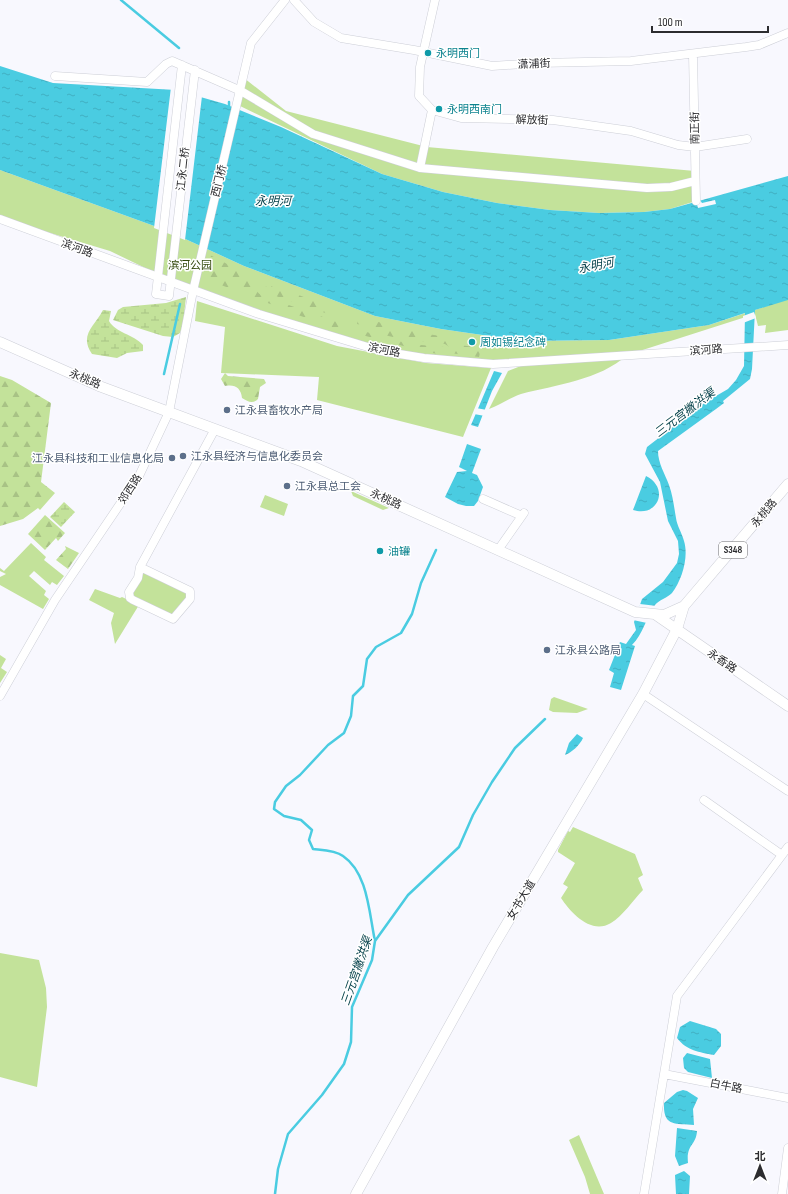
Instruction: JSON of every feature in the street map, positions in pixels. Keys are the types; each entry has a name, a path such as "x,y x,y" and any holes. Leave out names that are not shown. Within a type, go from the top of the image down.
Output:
{"main road":[{"name":"永桃路","path":"0,342 99,386 301,461 635,612 664,616 684,606 788,484"},
{"name":"女书大道","path":"356,1194 493,947 643,694 677,629 684,606"},
{"name":"永香路","path":"656,615 788,706"}],"street":[{"name":"西门桥","path":"200,258 238,105 251,43 284,0"},
{"name":"潇浦街","path":"294,0 314,22 341,38 424,52 492,66 539,63 632,61 759,45 788,33"},
{"path":"420,168 432,110 419,96 420,68 435,0"},
{"name":"南正街","path":"693,54 696,201"},
{"path":"55,76 147,82 169,62 176,62 241,91 313,134 420,168 647,188 671,187 695,180"},
{"name":"江永二桥","path":"182,64 156,294 169,296 194,70"},
{"name":"解放街","path":"432,110 461,118 553,120 631,132 695,147 747,139"},
{"name":"滨河路","path":"0,219 259,314 381,351 464,362 493,364 788,345"},
{"name":"郊西路","path":"0,696 55,600 139,476 169,412 200,258"},
{"path":"140,567 190,591 190,599 173,619 130,598 129,592 138,578 140,567 215,429"},
{"path":"483,499 523,515 498,550"},
{"path":"643,694 788,791"},
{"path":"704,800 782,855"},
{"path":"644,1194 678,996 682,988 788,847"},
{"name":"白牛路","path":"664,1074 788,1098"},
{"path":"782,1194 788,1148"}],"green space":[{"path":"244,78 286,111 427,147 695,171 696,201 670,209 644,212 599,213 550,210 497,203 443,192 382,174 238,105"},
{"name":"滨河公园","path":"0,170 168,231 244,266 375,316 441,329 523,341 609,340 709,325 788,299 788,330 765,333 766,325 758,326 755,314 627,355 604,370 591,376 521,394 489,409 508,371 531,362 493,364 381,351 193,291 110,251 0,218"},
{"path":"210,255 254,278 255,288 257,291 274,301 273,305 203,278 204,259"},
{"path":"261,285 270,288 273,285 342,312 340,318 267,293 261,290"},
{"path":"186,297 183,324 180,333 173,337 163,336 113,320 118,310 123,307 166,303"},
{"path":"197,301 337,346 426,363 491,368 463,437 317,400 319,377 221,373 225,327 195,321"},
{"path":"280,302 340,323 338,329 278,308"},
{"path":"103,310 111,311 109,321 112,325 139,341 143,345 143,351 127,353 117,358 92,354 88,347 87,336"},
{"path":"359,317 421,333 460,339 460,345 481,348 479,357 450,353 448,346 445,344 402,339 375,333 367,326 357,324"},
{"path":"363,331 410,344 444,347 446,355 426,352 362,335"},
{"path":"225,373 228,376 264,379 266,383 260,387 258,399 252,402 242,398 239,389 235,386 225,386 221,379"},
{"path":"0,376 12,380 51,403 41,482 55,493 40,510 38,508 23,519 0,526"},
{"path":"351,491 389,508 383,510 353,496"},
{"path":"265,495 288,504 284,516 260,507"},
{"path":"64,502 75,512 61,527 50,517"},
{"path":"45,515 65,533 58,541 56,538 45,550 28,534"},
{"path":"31,543 46,557 44,560 64,576 57,585 52,582 50,585 34,571 29,576 46,591 44,595 49,599 43,609 0,585 0,577 6,574 0,571 0,568 4,571"},
{"path":"65,546 79,553 68,569 56,560 66,549"},
{"path":"140,568 190,591 173,619 130,598"},
{"path":"95,589 120,598 122,597 139,605 115,644 111,623 114,613 89,600"},
{"path":"0,655 6,659 1,668 7,672 0,683"},
{"path":"554,697 588,709 577,713 553,712 549,710 551,699"},
{"path":"573,827 635,854 643,875 638,878 643,890 620,916 604,926 596,926 582,921 570,910 561,898 568,887 563,884 575,863 558,852 558,850 568,831 570,832"},
{"path":"0,953 39,960 46,988 47,1007 37,1087 0,1077"},
{"path":"579,1135 604,1194 590,1194 585,1177 569,1140"}],"water":[{"name":"永明河","path":"0,66 53,83 176,90 225,104 281,127 382,174 443,192 497,203 550,210 599,213 644,212 670,209 788,176 788,300 755,310 752,369 750,379 723,401 724,403 658,451 660,464 672,493 677,521 684,541 686,554 684,568 676,588 670,595 655,605 639,636 632,645 635,646 621,690 610,687 614,673 609,670 620,642 626,644 636,630 634,622 642,599 663,582 677,563 679,554 678,541 668,521 660,482 645,454 647,447 704,403 728,389 736,380 744,366 745,313 709,325 609,340 523,341 441,329 375,316 244,266 168,231 0,170"},
{"path":"494,371 502,373 492,391 478,427 471,425"},
{"path":"467,444 481,449 472,473 477,475 483,487 478,501 474,506 458,504 445,497 457,472 467,471 459,467"},
{"path":"646,476 653,481 658,488 658,500 649,510 633,510"},
{"path":"577,734 583,738 582,741 565,755 569,743"},
{"path":"690,1021 716,1029 721,1034 721,1046 714,1055 698,1052 689,1048 677,1038 680,1027"},
{"path":"687,1053 710,1059 712,1078 688,1072 684,1068 683,1058"},
{"path":"683,1090 698,1098 693,1109 694,1125 672,1122 668,1120 664,1111 664,1103 677,1092"},
{"path":"677,1128 697,1131 695,1140 688,1152 688,1163 679,1166 675,1156"},
{"path":"684,1171 690,1176 689,1194 676,1194 675,1175"}],"pier":[{"path":"171,87 202,96 185,240 154,228"},
{"path":"700,200 702,203 715,200 716,204 698,208 696,201"},
{"path":"754,312 756,318 743,323 743,316"},
{"path":"476,408 487,410 485,416 474,414"},
{"path":"640,604 657,606 647,623 633,620"}],"waterway":[{"path":"121,0 179,48"},
{"path":"229,102 229,108"},
{"path":"164,374 180,304"},
{"name":"三元宫撇洪渠","path":"375,941 369,906 363,883 351,863 343,856 336,853 313,849 309,840 312,830 301,820 284,816 274,809 275,802 286,786 300,775 328,745 344,733 351,716 353,696 363,686 367,659 376,647 401,633 412,614 421,583 436,550"},
{"name":"三元宫撇洪渠","path":"275,1194 278,1169 288,1134 322,1095 344,1064 351,1042 352,1007 372,960 375,941 408,895 459,847 473,815 492,782 515,748 545,719"}],"place":[{"name":"永明西门","path":"428,53"},
{"name":"永明西南门","path":"439,109"},
{"name":"周如锡纪念碑","path":"472,342"},
{"name":"江永县畜牧水产局","path":"227,410"},
{"name":"江永县经济与信息化委员会","path":"183,456"},
{"name":"江永县科技和工业信息化局","path":"172,458"},
{"name":"江永县总工会","path":"287,486"},
{"name":"油罐","path":"380,551"},
{"name":"江永县公路局","path":"547,650"}]}
